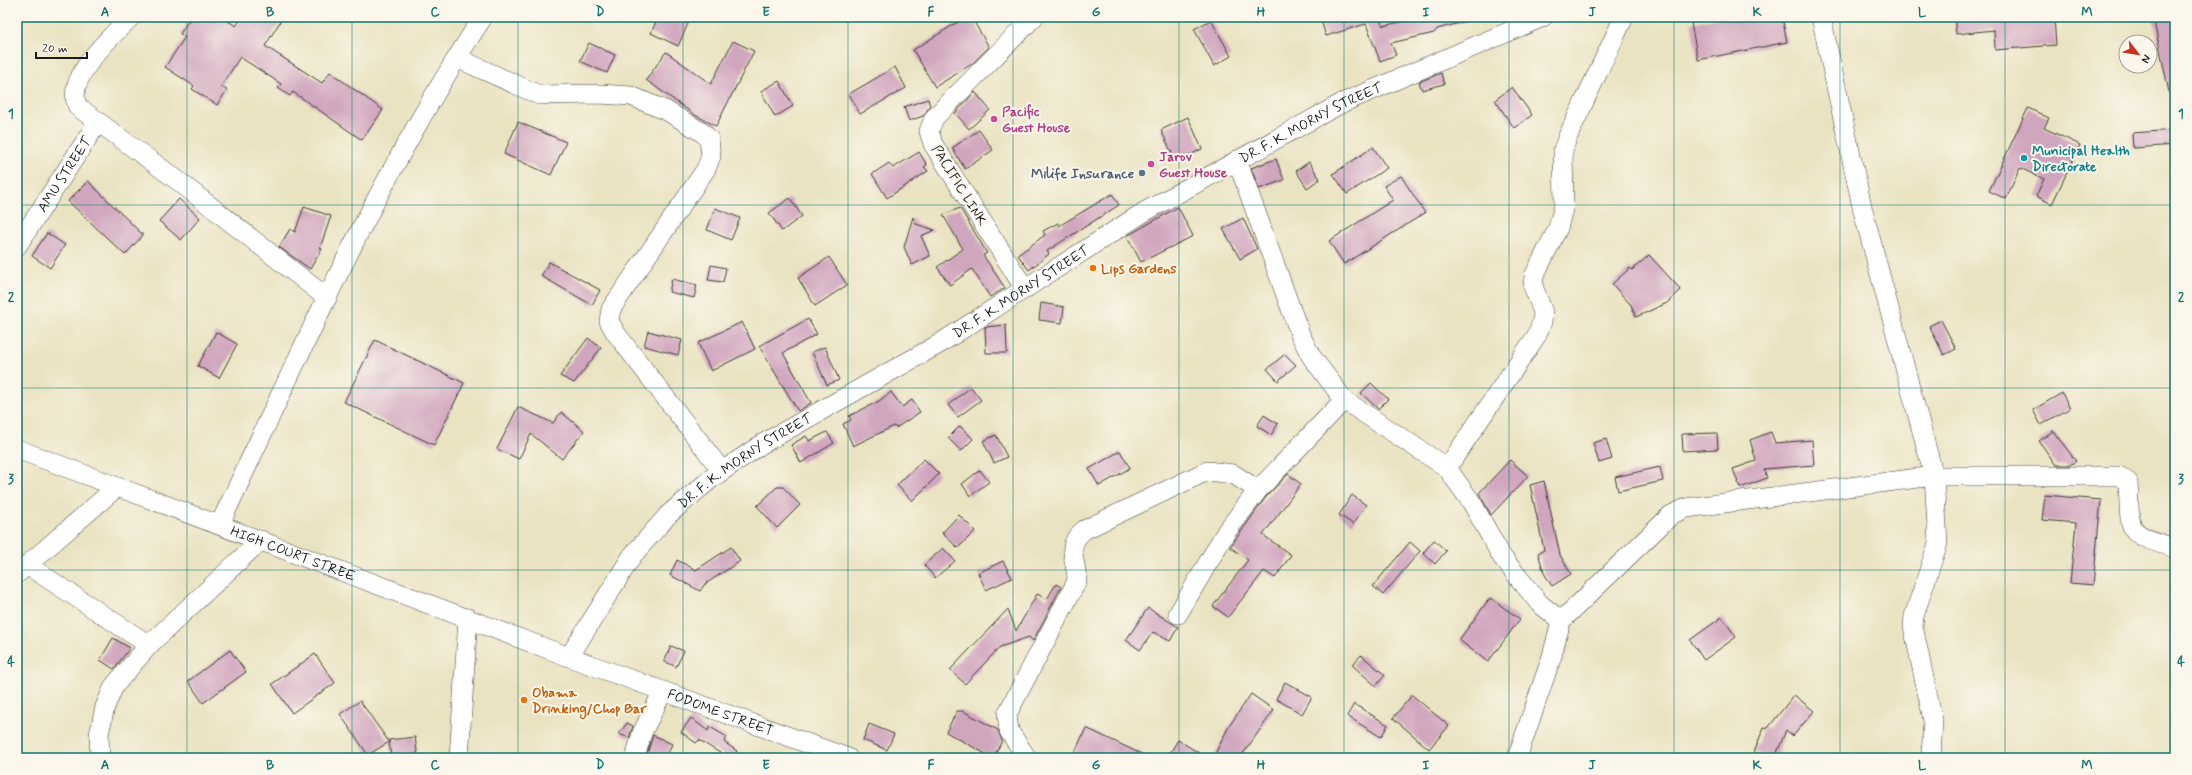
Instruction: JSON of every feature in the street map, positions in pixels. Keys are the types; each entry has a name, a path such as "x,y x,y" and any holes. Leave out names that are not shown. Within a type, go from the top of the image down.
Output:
{"street":[{"path":"131,17 117,24 86,66 75,90 74,101 78,108 177,180 327,298"},
{"path":"220,524 327,298 400,152 483,17"},
{"name":"PACIFIC LINK","path":"1025,289 933,144 929,132 934,118 1034,17"},
{"name":"DR. F. K. MORNY STREET","path":"569,657 632,556 669,514 722,471 762,444 939,344 1144,212 1237,160 1342,103 1543,17"},
{"path":"1447,468 1537,335 1542,322 1543,312 1533,286 1534,276 1558,228 1564,205 1563,150 1568,136 1624,17"},
{"path":"1822,17 1863,211 1934,476 1938,542 1912,626 1933,720 1931,758"},
{"path":"457,58 539,95 600,94 630,96 667,111 704,133 709,139 710,156 706,169 611,309 609,321 614,332 722,471"},
{"name":"AMU STREET","path":"17,246 98,122"},
{"path":"1237,160 1300,334 1311,356 1344,400 1447,468 1472,503 1502,557 1539,603 1561,621"},
{"path":"1178,614 1226,532 1258,490 1344,400"},
{"name":"HIGH COURT STREE","path":"17,449 220,524 569,657"},
{"path":"1027,758 1009,731 1007,714 1077,581 1077,570 1072,552 1073,543 1077,535 1084,530 1207,471 1233,474 1258,490"},
{"path":"1517,758 1552,656 1561,621 1671,515 1686,508 1934,476 2119,476 2128,482 2131,527 2137,534 2175,548"},
{"path":"117,487 22,569 148,645"},
{"path":"100,758 99,734 105,706 114,686 148,645 261,540"},
{"path":"459,758 468,618"},
{"name":"FODOME STREET","path":"569,657 845,757"},
{"path":"635,758 642,733 663,691"}],"building":[{"path":"191,17 222,17 236,26 242,17 283,17 265,46 322,83 330,72 383,110 362,140 293,92 290,96 278,88 281,84 240,57 221,87 227,90 217,105 192,89 194,86 165,67 185,37 180,34"},
{"path":"658,17 691,17 678,46 651,33"},
{"path":"966,17 971,17 989,47 972,64 935,87 913,50"},
{"path":"1320,17 1378,17 1383,26 1421,17 1466,17 1467,21 1437,29 1434,33 1391,43 1396,55 1380,61 1366,24 1326,36"},
{"path":"1722,17 1782,17 1787,42 1698,60 1691,23"},
{"path":"1954,17 2054,17 2056,45 1995,50 1994,30 1956,34"},
{"path":"2153,17 2175,17 2175,91 2169,92 2158,34 2157,34"},
{"path":"1211,20 1231,56 1214,66 1194,29"},
{"path":"733,41 754,51 716,126 695,115 646,80 666,52 711,84"},
{"path":"589,43 615,55 607,73 580,61"},
{"path":"895,67 906,88 860,114 849,94"},
{"path":"1441,73 1444,84 1422,90 1419,82"},
{"path":"779,81 793,106 775,117 761,91"},
{"path":"1512,87 1532,115 1514,128 1495,100"},
{"path":"975,92 990,110 969,129 955,113"},
{"path":"928,99 930,106 923,116 909,121 904,107"},
{"name":"Municipal Health Directorate","path":"2028,108 2049,118 2044,128 2080,145 2052,204 2036,196 2044,179 2020,168 2006,199 1989,191"},
{"path":"1188,117 1202,149 1176,162 1161,130"},
{"path":"518,122 566,142 551,175 504,154"},
{"path":"979,130 993,150 965,169 952,148"},
{"path":"2175,130 2175,145 2133,148 2132,133"},
{"path":"1373,147 1387,168 1347,194 1333,174"},
{"path":"919,152 927,165 924,167 928,171 887,198 872,174 889,163 893,168"},
{"path":"1276,159 1284,180 1259,189 1251,168"},
{"path":"1309,162 1320,179 1307,188 1296,171"},
{"path":"1401,176 1425,213 1344,264 1329,241 1393,200 1384,186"},
{"path":"88,181 143,235 125,255 68,201"},
{"path":"1112,194 1119,205 1047,251 1049,254 1029,270 1018,255 1045,235 1043,231 1058,223 1059,226"},
{"path":"790,198 802,216 782,231 769,213"},
{"path":"179,199 200,218 181,240 159,221"},
{"path":"304,207 331,216 320,248 322,249 310,269 279,247 290,229 295,232"},
{"path":"1178,207 1193,236 1141,262 1127,236"},
{"path":"715,208 740,218 731,240 707,230"},
{"path":"960,208 987,253 983,255 1005,288 990,297 972,269 950,285 937,267 963,249 943,215"},
{"path":"913,217 916,224 935,230 921,236 930,256 912,265 904,247"},
{"path":"1243,218 1257,249 1240,259 1223,229"},
{"path":"47,233 65,245 50,268 32,256"},
{"path":"1649,255 1681,290 1667,303 1636,317 1631,305 1612,284 1630,268 1632,270"},
{"path":"829,257 847,285 815,306 798,278"},
{"path":"549,262 600,290 592,305 541,276"},
{"path":"711,265 726,268 723,282 708,280"},
{"path":"672,279 697,285 694,298 669,292"},
{"path":"1041,303 1064,307 1062,323 1039,320"},
{"path":"808,319 817,334 783,353 811,403 798,411 759,346"},
{"path":"1941,320 1956,349 1944,355 1929,326"},
{"path":"742,322 755,349 711,371 698,343"},
{"path":"1006,325 1007,353 986,353 985,327"},
{"path":"648,331 682,340 678,355 644,346"},
{"path":"216,332 237,344 219,378 198,366"},
{"path":"588,338 601,348 574,383 560,376"},
{"path":"375,340 464,383 434,445 344,402"},
{"path":"825,347 839,380 827,385 812,352"},
{"path":"1285,354 1296,365 1278,381 1267,369"},
{"path":"1371,383 1388,399 1378,409 1361,393"},
{"path":"971,387 981,400 958,417 948,405"},
{"path":"891,392 902,407 912,400 920,412 896,428 894,426 853,446 843,424 851,420 849,416 879,401"},
{"path":"2062,393 2070,408 2041,425 2033,410"},
{"path":"518,407 553,423 561,412 584,431 562,459 531,434 519,459 497,449"},
{"path":"1264,415 1278,424 1271,435 1257,426"},
{"path":"960,426 973,439 961,451 948,438"},
{"path":"2053,431 2076,461 2070,465 2056,465 2039,441"},
{"path":"827,432 834,443 801,463 791,445 806,436 809,441"},
{"path":"1771,432 1775,443 1812,440 1814,465 1764,469 1767,478 1740,488 1733,469 1756,461 1750,440"},
{"path":"1717,433 1718,449 1683,451 1682,434"},
{"path":"996,435 1007,457 994,463 983,441"},
{"path":"1606,439 1612,459 1599,463 1593,443"},
{"path":"1120,451 1130,468 1099,486 1089,469"},
{"path":"924,459 939,474 912,501 897,485"},
{"path":"1510,460 1528,476 1491,515 1479,493"},
{"path":"1660,467 1663,481 1618,491 1615,477"},
{"path":"980,470 989,482 970,496 962,484"},
{"path":"1288,474 1301,484 1263,535 1291,555 1275,578 1264,571 1228,617 1213,606 1248,560 1230,547 1266,497"},
{"path":"1544,481 1560,555 1571,574 1552,586 1544,573 1538,553 1544,550 1530,485"},
{"path":"777,487 783,487 800,505 777,528 757,506"},
{"path":"1352,495 1366,505 1353,524 1339,515"},
{"path":"2045,495 2101,500 2093,585 2070,583 2076,523 2042,520"},
{"path":"959,515 975,531 958,548 942,533"},
{"path":"1434,540 1446,551 1435,564 1423,553"},
{"path":"1410,542 1420,551 1383,595 1373,586"},
{"path":"731,547 740,561 704,585 700,591 670,575 677,560 696,570"},
{"path":"943,548 955,561 935,578 924,565"},
{"path":"1003,561 1012,578 986,590 978,573"},
{"path":"1056,584 1061,587 1033,641 1029,637 1000,647 965,684 950,670 1008,609 1016,631 1037,594 1047,599"},
{"path":"1490,598 1520,619 1488,662 1459,640"},
{"path":"1148,608 1178,627 1170,641 1153,632 1140,650 1126,640"},
{"path":"1722,617 1736,637 1704,660 1690,640"},
{"path":"113,638 130,648 114,669 100,660"},
{"path":"671,646 684,651 676,667 664,661"},
{"path":"230,650 246,672 203,703 188,681"},
{"path":"315,654 335,683 292,713 272,684"},
{"path":"1361,655 1385,675 1376,686 1352,665"},
{"path":"1285,682 1312,697 1302,714 1276,699"},
{"path":"1251,694 1274,710 1240,758 1213,758 1228,728"},
{"path":"1412,695 1449,726 1429,749 1393,718"},
{"path":"1794,695 1814,711 1793,736 1786,730 1775,758 1768,758 1754,752 1764,727 1768,728"},
{"path":"360,701 389,742 368,755 340,714"},
{"path":"1354,704 1388,725 1381,737 1347,716"},
{"path":"957,711 963,711 998,730 1002,741 993,758 946,732"},
{"path":"691,718 708,731 710,727 727,737 724,742 737,751 732,758 728,758 699,740 696,743 681,732"},
{"path":"627,723 633,726 629,738 619,734"},
{"path":"869,724 894,734 887,750 863,740"},
{"path":"1086,728 1150,758 1083,758 1074,754"},
{"path":"653,735 672,744 666,758 655,758 647,754"},
{"path":"415,737 418,758 391,758 389,740"},
{"path":"1178,740 1207,758 1167,758"}],"place":[{"name":"Pacific Guest House","path":"994,119"},
{"name":"Municipal Health Directorate","path":"2024,158"},
{"name":"Jarov Guest House","path":"1151,164"},
{"name":"Milife Insurance","path":"1142,173"},
{"name":"Lips Gardens","path":"1093,268"},
{"name":"Obama Drinking/Chop Bar","path":"524,700"}]}
